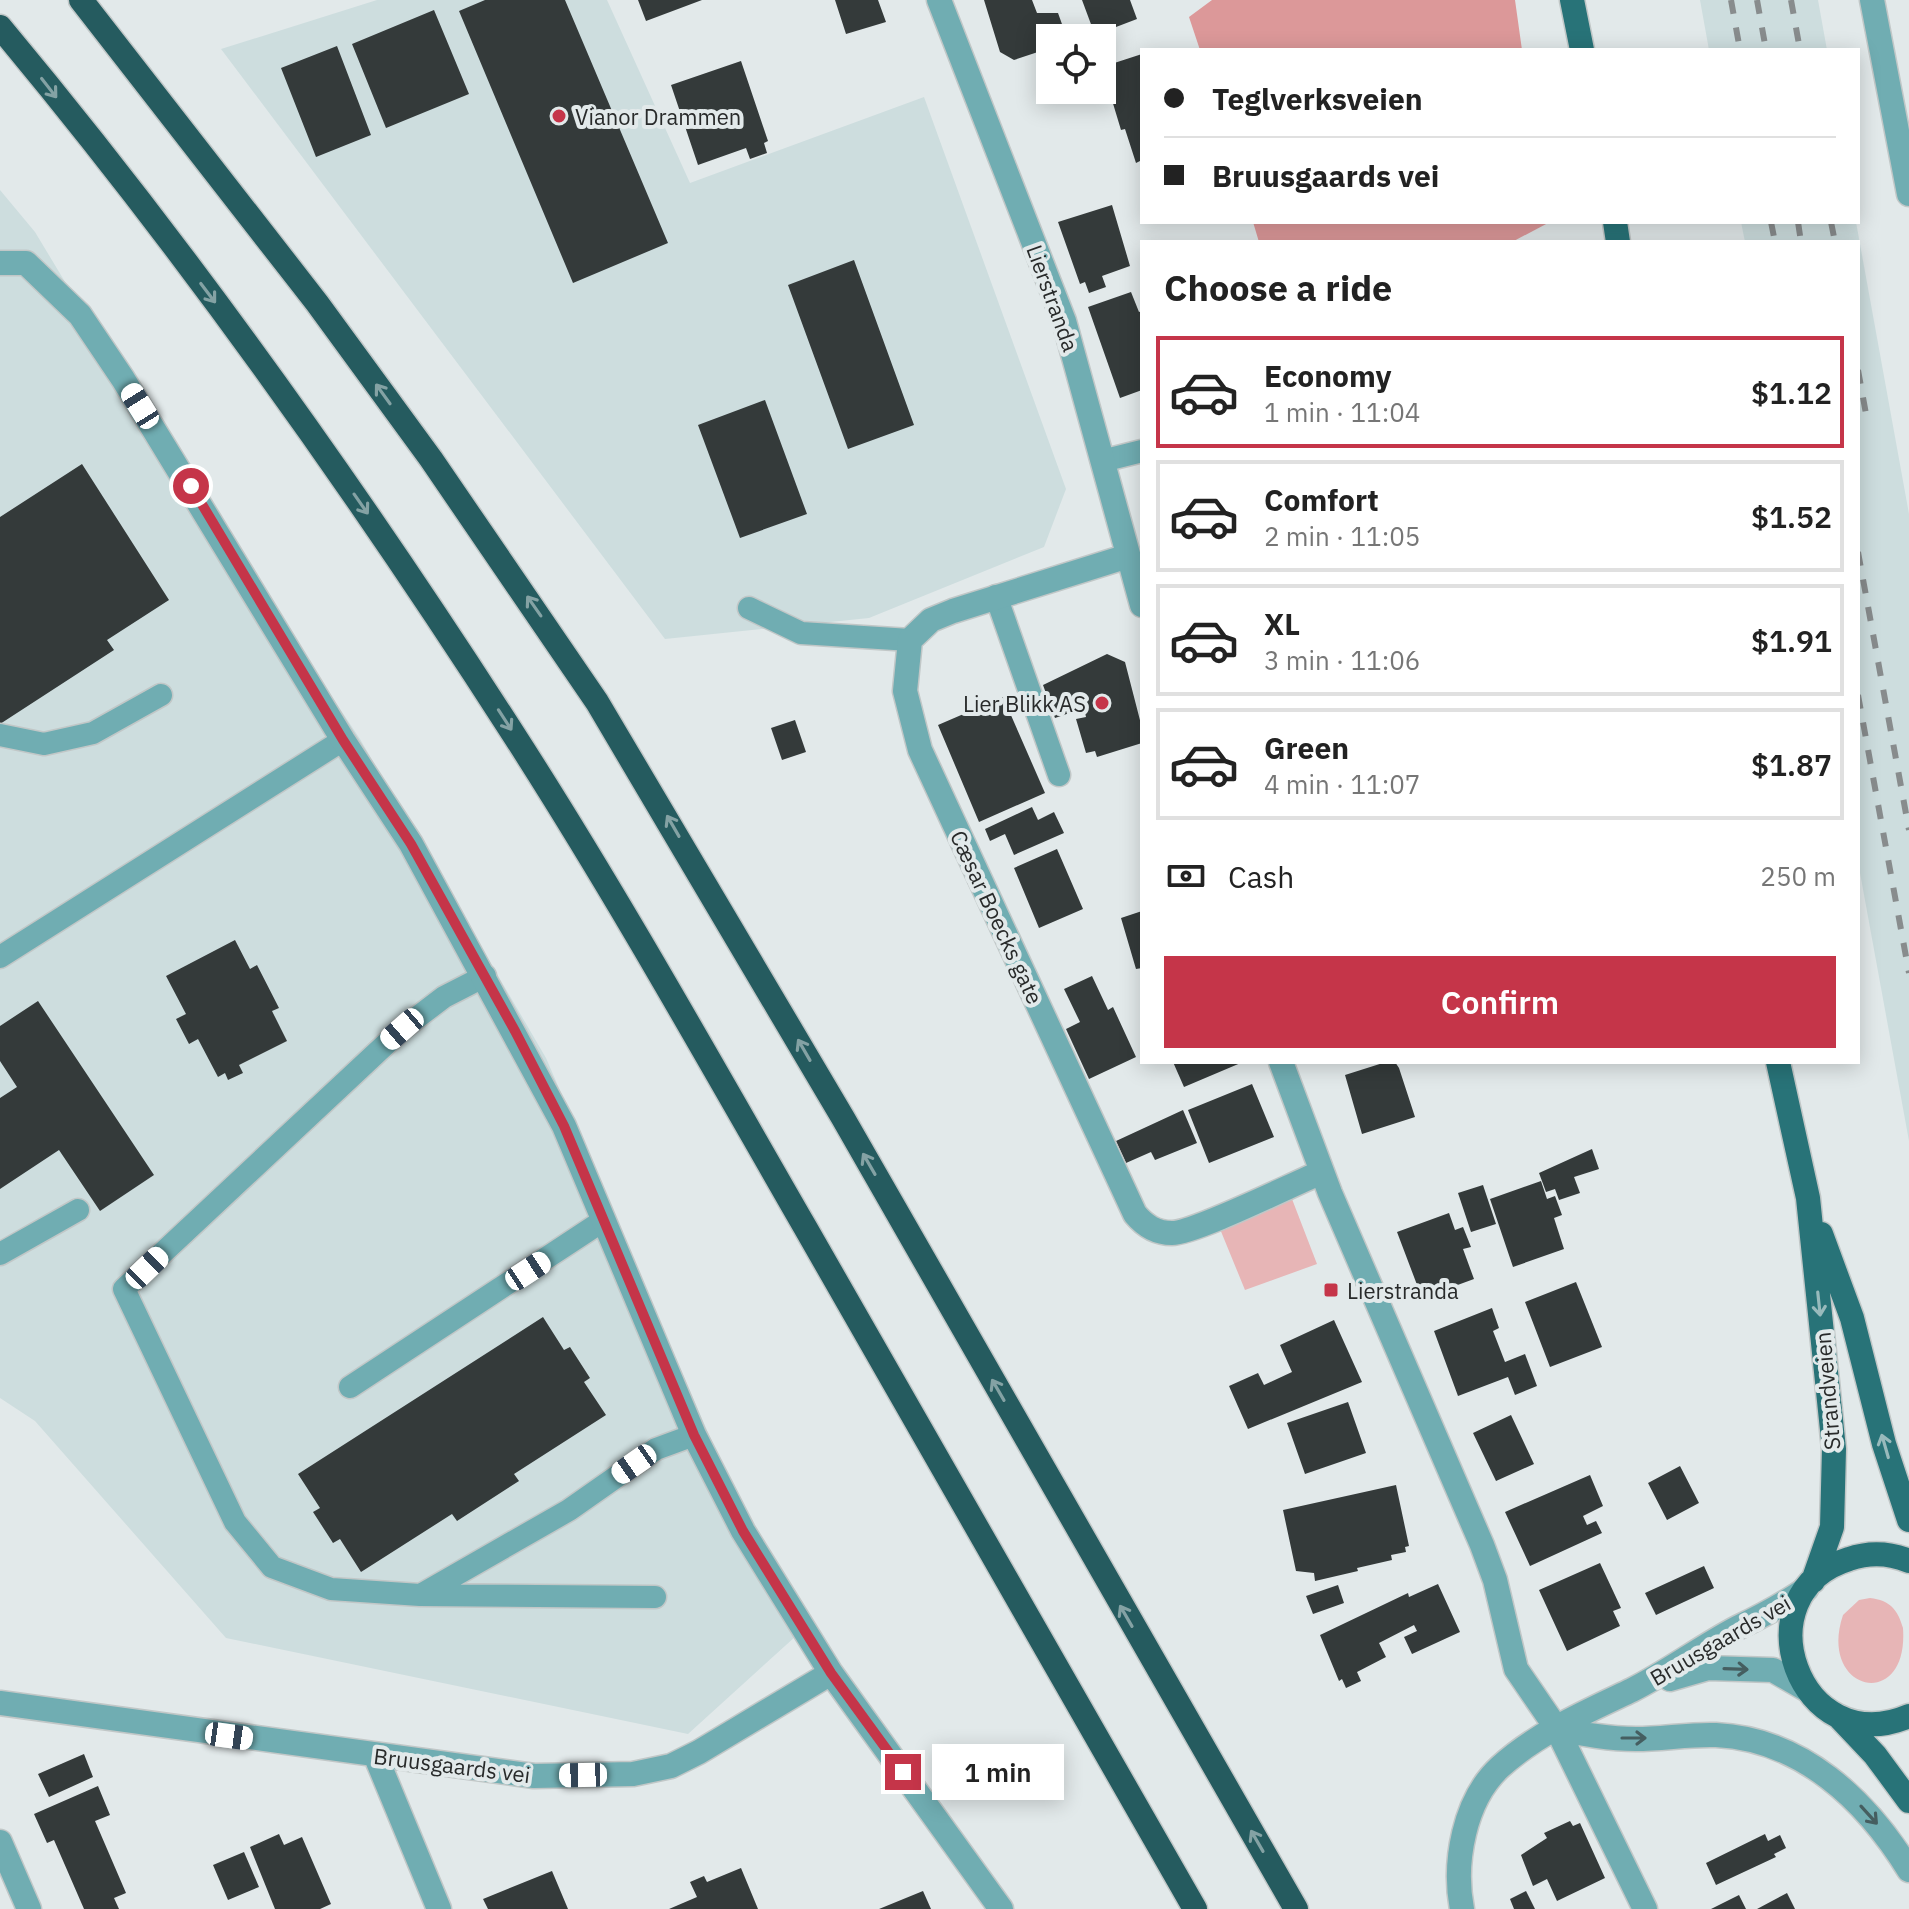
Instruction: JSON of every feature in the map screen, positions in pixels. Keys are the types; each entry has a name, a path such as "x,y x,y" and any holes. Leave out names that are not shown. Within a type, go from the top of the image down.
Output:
{"highway":[{"path":"81,0 317,303 440,472 597,702 835,1104 1296,1909"},
{"path":"0,27 162,231 277,385 375,524 516,737 649,955 1195,1909"}],"main road":[{"path":"1572,0 1582,48"},
{"name":"Strandveien","path":"1778,1064 1808,1198 1834,1449 1832,1527 1810,1585 1793,1618 1790,1637 1794,1666 1806,1689"},
{"name":"Strandveien","path":"1808,1198 1852,1318 1884,1444 1909,1520"},
{"path":"1810,1585 1829,1567 1859,1555 1875,1554 1909,1561"},
{"path":"1806,1689 1838,1716 1875,1755 1909,1801"},
{"path":"1838,1716 1880,1724 1909,1716"}],"street":[{"name":"Lierstranda","path":"939,0 1064,321 1140,598"},
{"path":"1872,0 1909,194"},
{"path":"0,263 26,263 80,315 224,540 343,740 411,844 564,1126 694,1435 743,1531 831,1673 1001,1909"},
{"path":"910,640 931,620 996,596 1128,556"},
{"name":"Cæsar Boecks gate","path":"910,640 905,691 920,750 1135,1214 1153,1229 1182,1231 1322,1172"},
{"path":"1282,1064 1322,1172 1482,1545 1495,1580 1516,1669 1557,1729 1645,1909"},
{"name":"Bruusgaards vei","path":"1462,1909 1460,1856 1467,1824 1478,1799 1499,1767 1557,1729 1738,1628 1772,1613 1810,1585"},
{"name":"Bruusgaards vei","path":"1633,1689 1708,1668 1773,1670 1806,1689"},
{"name":"Bruusgaards vei","path":"0,1703 376,1757 534,1776 633,1774 671,1766 699,1752 831,1673"},
{"path":"1557,1729 1622,1738 1716,1735 1742,1738 1773,1747 1824,1773 1851,1796 1873,1819 1909,1870"},
{"path":"376,1757 439,1909"},
{"path":"0,1842 29,1909"}],"lane":[{"path":"1102,461 1140,452"},
{"path":"996,596 1059,775"},
{"path":"749,608 801,633 910,640"},
{"path":"0,735 44,744 93,733 161,695"},
{"path":"0,957 343,740"},
{"path":"485,976 444,997 358,1068 124,1289 235,1522 272,1567 331,1589 420,1595 655,1597"},
{"path":"0,1254 78,1210"},
{"path":"350,1387 604,1220"},
{"path":"420,1595 569,1510 656,1449 694,1435"}],"shaded area":[{"path":"377,0 607,0 690,183 924,97 1066,489 1044,547 869,618 665,639 221,49"},
{"path":"1212,0 1515,0 1522,48 1199,48 1189,17"},
{"path":"1700,0 1818,0 1827,48 1709,48"},
{"path":"0,190 35,232 153,428 360,739 546,1058 796,1636 688,1734 226,1638 35,1421 0,1398"},
{"path":"1254,224 1546,224 1516,240 1258,240"},
{"path":"1741,224 1856,224 1859,240 1745,240"},
{"path":"1860,244 1909,514 1909,1141 1860,873"},
{"path":"1292,1199 1317,1264 1245,1290 1220,1229"},
{"path":"1870,1598 1892,1607 1903,1628 1901,1655 1892,1673 1880,1682 1866,1682 1852,1675 1842,1661 1838,1641 1843,1615 1859,1600"}],"building":[{"path":"485,0 565,0 668,243 573,283 459,11"},
{"path":"638,0 702,0 646,21"},
{"path":"835,0 878,0 886,22 846,34"},
{"path":"984,0 1032,0 1037,13 1058,13 1062,24 1036,24 1036,53 1014,60 1000,52"},
{"path":"1082,0 1130,0 1137,19 1116,27 1116,24 1091,24"},
{"path":"434,10 469,94 386,128 352,44"},
{"path":"337,46 371,135 316,157 281,68"},
{"path":"1140,55 1140,161 1136,163 1125,129 1121,130 1113,104 1116,104 1116,62"},
{"path":"741,61 768,141 764,143 767,153 750,159 746,148 698,165 671,85"},
{"path":"1112,205 1130,266 1102,276 1106,287 1089,293 1085,282 1080,284 1058,222"},
{"path":"854,260 914,425 848,449 788,285"},
{"path":"1131,292 1140,312 1140,391 1120,398 1088,307"},
{"path":"765,400 807,514 740,538 698,425"},
{"path":"82,464 169,600 107,640 114,650 0,724 0,517"},
{"path":"1107,654 1125,662 1140,720 1140,744 1097,757 1095,751 1086,753 1076,719 1086,717 1084,708 1055,718 1043,685"},
{"path":"1003,697 1045,793 979,822 938,725"},
{"path":"795,720 806,752 782,760 771,728"},
{"path":"1032,807 1038,820 1054,812 1064,833 1014,855 1005,834 990,841 985,829"},
{"path":"1057,849 1083,909 1039,928 1014,868"},
{"path":"1140,912 1140,968 1136,969 1121,918"},
{"path":"235,940 250,969 257,965 279,1008 272,1011 287,1041 239,1065 243,1073 228,1080 225,1073 218,1077 198,1039 189,1044 176,1019 186,1014 166,976"},
{"path":"1092,976 1108,1010 1113,1007 1136,1057 1089,1079 1066,1029 1080,1022 1064,989"},
{"path":"38,1001 154,1175 100,1211 59,1150 0,1189 0,1098 17,1087 0,1061 0,1026"},
{"path":"1174,1064 1238,1064 1184,1087"},
{"path":"1380,1064 1396,1064 1415,1117 1362,1134 1345,1075"},
{"path":"1252,1084 1274,1137 1209,1163 1188,1110"},
{"path":"1183,1110 1197,1143 1155,1160 1151,1152 1126,1163 1116,1141"},
{"path":"1592,1149 1599,1169 1574,1177 1580,1193 1559,1200 1555,1189 1546,1192 1539,1173"},
{"path":"1541,1181 1547,1199 1555,1196 1562,1215 1554,1218 1564,1249 1513,1267 1490,1199"},
{"path":"1483,1185 1496,1224 1471,1232 1458,1193"},
{"path":"1449,1213 1455,1230 1463,1227 1471,1247 1463,1249 1474,1279 1422,1298 1397,1232"},
{"path":"1576,1282 1602,1347 1550,1367 1525,1302"},
{"path":"1492,1308 1499,1328 1493,1331 1505,1362 1525,1354 1537,1386 1515,1395 1508,1377 1458,1396 1434,1331"},
{"path":"543,1317 564,1350 570,1347 590,1378 584,1382 606,1415 514,1474 519,1481 457,1521 452,1514 361,1572 340,1539 333,1543 313,1512 320,1508 298,1474"},
{"path":"1334,1320 1362,1382 1248,1429 1229,1386 1258,1373 1264,1385 1292,1372 1280,1345"},
{"path":"1348,1402 1366,1453 1305,1474 1287,1423"},
{"path":"1511,1415 1534,1464 1496,1481 1473,1433"},
{"path":"1680,1466 1699,1503 1667,1520 1648,1483"},
{"path":"1590,1475 1603,1506 1583,1516 1587,1525 1596,1521 1602,1533 1530,1566 1505,1512"},
{"path":"1396,1485 1409,1546 1405,1547 1406,1552 1391,1555 1392,1560 1357,1568 1358,1571 1315,1581 1314,1573 1296,1571 1283,1510"},
{"path":"1600,1563 1621,1608 1613,1611 1620,1626 1567,1651 1539,1590"},
{"path":"1704,1566 1714,1588 1656,1615 1645,1593"},
{"path":"1438,1584 1460,1632 1412,1654 1404,1637 1417,1631 1414,1625 1379,1643 1386,1657 1357,1672 1361,1681 1346,1688 1342,1679 1339,1681 1320,1635 1408,1593 1409,1597"},
{"path":"1338,1585 1344,1603 1313,1614 1306,1596"},
{"path":"84,1754 93,1777 49,1797 38,1774"},
{"path":"98,1786 110,1815 95,1821 126,1893 114,1898 119,1909 84,1909 54,1840 47,1843 34,1814"},
{"path":"1570,1821 1573,1826 1580,1823 1605,1878 1557,1901 1547,1879 1533,1886 1521,1855 1547,1838 1544,1833"},
{"path":"279,1834 284,1845 302,1837 331,1904 320,1909 275,1909 250,1847"},
{"path":"1765,1834 1768,1841 1780,1835 1786,1848 1774,1854 1776,1857 1716,1885 1706,1863"},
{"path":"244,1852 259,1887 228,1900 213,1865"},
{"path":"741,1868 758,1909 669,1909 697,1897 690,1882 704,1876 707,1882"},
{"path":"552,1871 568,1909 488,1909 483,1899"},
{"path":"923,1891 931,1909 879,1909"},
{"path":"1526,1891 1535,1909 1514,1909 1510,1899"},
{"path":"1787,1893 1795,1909 1757,1909"},
{"path":"1739,1895 1746,1909 1711,1909"}],"railway":[{"path":"1731,0 1740,48"},
{"path":"1757,0 1766,48"},
{"path":"1791,0 1800,48"},
{"path":"1771,224 1775,240"},
{"path":"1798,224 1801,240"},
{"path":"1831,224 1835,240"},
{"path":"1860,381 1866,414"},
{"path":"1860,563 1909,830"},
{"path":"1860,706 1909,973"}],"place":[{"name":"Vianor Drammen","path":"559,116"},
{"name":"Lier Blikk AS","path":"1102,703"},
{"name":"Lierstranda","path":"1331,1290"}],"route":[{"path":"191,486 343,740 411,844 515,1031 564,1126 694,1435 743,1531 831,1673 903,1772"}]}
